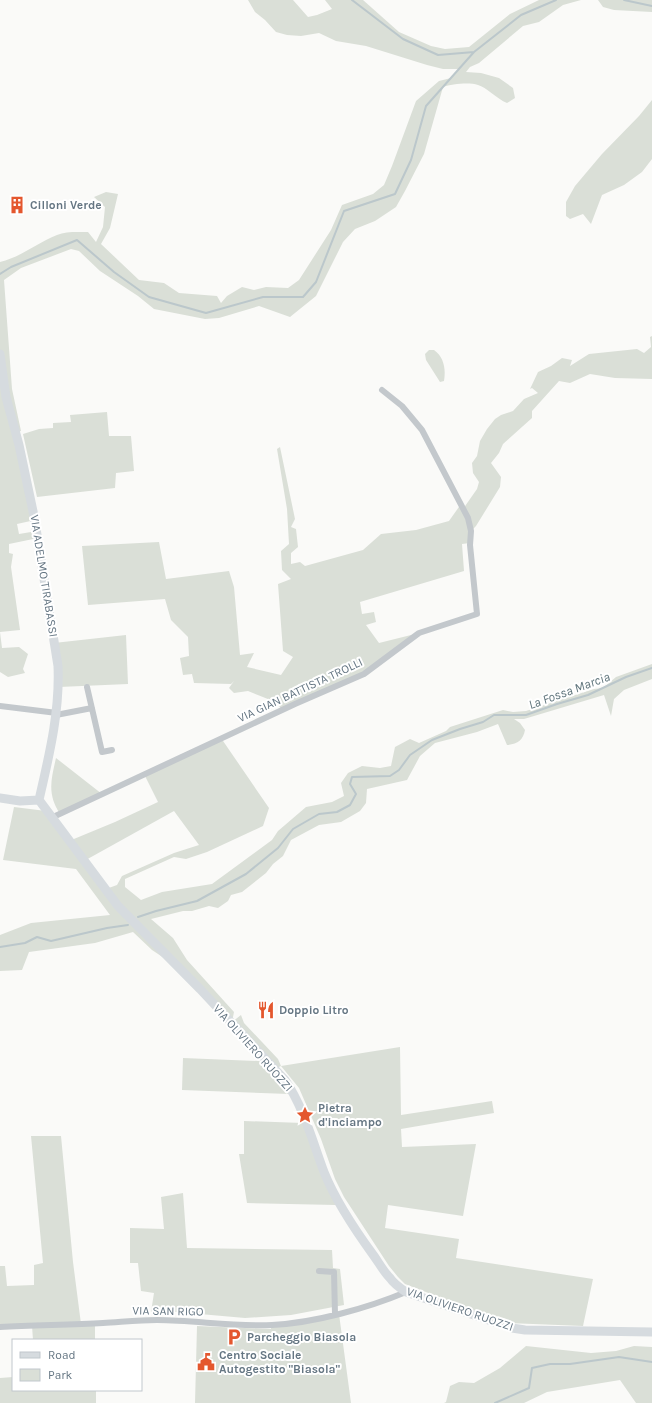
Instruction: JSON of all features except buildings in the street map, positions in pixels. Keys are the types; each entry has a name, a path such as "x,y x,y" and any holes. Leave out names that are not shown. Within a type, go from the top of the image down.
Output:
{"street":[{"name":"VIA ADELMO TIRABASSI","path":"0,354 6,397 29,488 58,666 59,686 57,714 39,800"},
{"name":"VIA GIAN BATTISTA TROLLI","path":"51,818 295,704 364,674 419,633 477,614 470,545 471,531 468,518 422,430 402,406 382,390"},
{"path":"87,687 102,752 112,750"},
{"path":"0,706 57,714 92,708"},
{"path":"0,798 20,801 39,800"},
{"name":"VIA OLIVIERO RUOZZI","path":"39,800 118,906 200,989 285,1080 295,1094 313,1137 325,1173 343,1210 358,1235 390,1278 406,1292 512,1328 652,1332"},
{"path":"319,1271 334,1272 335,1314"},
{"name":"VIA SAN RIGO","path":"0,1327 142,1320 170,1320 236,1325 273,1325 335,1314 377,1303 406,1292"}],"green space":[{"path":"248,0 293,0 308,17 332,9 325,0 363,0 399,32 431,46 445,49 469,47 510,14 539,0 581,0 563,5 539,22 523,26 479,63 470,67 466,72 481,73 499,78 513,88 515,98 507,103 481,86 474,84 460,84 443,87 424,154 396,207 375,221 355,229 343,242 316,296 290,317 259,306 219,318 205,319 154,309 138,296 100,271 79,251 71,249 21,268 4,280 12,389 21,431 16,432 35,520 17,524 19,534 37,531 38,538 9,544 9,553 13,554 11,567 20,630 0,632 0,262 15,257 50,238 64,233 88,232 96,242 103,227 105,207 94,197 106,192 118,194 110,228 101,244 139,280 164,283 179,293 217,296 221,303 227,296 242,287 254,290 266,287 288,288 299,280 331,230 342,205 373,194 384,185 416,101 439,81 451,78 459,69 443,69 427,65 366,46 336,41 319,33 301,36 287,35 276,32 255,12"},
{"path":"598,0 652,0 652,12 614,10 603,7"},
{"path":"652,100 652,159 642,172 624,185 602,195 591,224 583,214 570,219 566,216 566,202 575,186 602,154 639,116"},
{"path":"652,336 652,379 615,378 590,374 570,383 559,381 532,411 532,418 503,444 499,453 491,463 501,477 500,487 476,526 471,531 470,543 462,544 464,571 360,602 362,614 374,612 376,622 366,625 379,643 419,633 364,674 281,710 278,703 248,691 234,693 229,688 234,681 231,684 194,683 192,674 183,675 180,658 189,656 188,637 171,620 165,599 88,605 82,546 159,542 166,579 229,571 234,587 240,655 254,653 247,667 281,675 293,657 283,651 278,584 291,579 282,570 281,551 289,544 287,509 277,449 280,447 295,519 291,527 296,529 298,547 291,553 291,564 300,562 305,566 363,550 381,534 416,530 449,521 461,504 463,509 477,489 479,482 473,473 472,463 477,456 480,441 495,419 501,415 513,411 524,399 538,393 532,388 530,389 538,372 551,366 562,358 572,360 570,366 589,354 637,349 644,353 651,347 650,337"},
{"path":"429,350 434,350 440,356 444,364 444,381 440,382 426,360 425,354"},
{"path":"107,412 109,436 131,436 134,471 116,473 115,488 37,497 23,434 39,429 53,428 53,423 71,422 70,415"},
{"path":"0,632 2,648 19,647 28,654 23,669 25,673 8,677 0,672"},
{"path":"126,635 128,684 59,687 54,643"},
{"path":"652,664 652,679 624,690 614,699 611,716 604,695 524,719 514,719 520,723 525,730 521,739 514,744 507,745 498,724 477,732 435,743 420,756 407,780 367,789 366,803 360,811 341,822 319,825 291,840 283,856 273,864 266,873 242,892 231,895 228,901 218,908 209,906 151,919 173,938 187,960 234,1012 232,1022 241,1015 244,1023 278,1059 281,1066 274,1069 176,966 152,950 133,932 95,943 29,952 22,970 0,971 0,935 31,923 110,915 76,869 3,860 14,807 46,811 69,841 158,802 144,774 221,738 269,808 263,826 207,852 186,859 174,857 125,879 125,887 141,900 162,892 212,884 272,840 278,831 306,807 332,802 344,796 341,783 348,773 362,766 380,768 391,766 395,747 410,739 419,743 446,731 450,727 503,710 513,712 526,711 594,689 603,688 616,677","holes":["174,811 199,845 174,853 122,876 117,885 106,889 84,861"]},
{"path":"56,758 102,794 60,814 53,800 51,787"},
{"path":"400,1047 401,1115 492,1101 494,1113 401,1129 402,1147 476,1144 463,1216 388,1205 385,1228 459,1239 456,1258 593,1279 583,1326 507,1323 405,1284 389,1266 344,1197 335,1179 321,1139 299,1088 281,1066"},
{"path":"183,1058 259,1061 276,1076 289,1094 182,1090"},
{"path":"244,1121 303,1123 336,1205 247,1203 239,1154 244,1154"},
{"path":"31,1136 61,1136 73,1262 81,1324 95,1323 95,1339 33,1339 32,1326 0,1326 0,1266 5,1266 7,1286 34,1285 34,1265 43,1263"},
{"path":"183,1193 187,1248 332,1250 333,1268 340,1269 344,1305 291,1315 245,1318 177,1312 151,1312 154,1293 141,1291 138,1263 130,1263 130,1228 164,1229 161,1197"},
{"path":"339,1314 351,1403 195,1403 197,1326 271,1329 271,1325"},
{"path":"526,1346 591,1353 616,1351 634,1346 652,1347 652,1403 636,1403 620,1380 547,1392 524,1403 444,1403 446,1402 450,1386 459,1382 474,1383 500,1368"},
{"path":"12,1377 12,1391 96,1391 96,1403 0,1403 0,1378"}],"waterway":[{"path":"352,0 403,39 438,55 474,52 521,15 556,0"},
{"path":"624,0 652,6"},
{"path":"0,274 11,267 77,240 114,272 149,297 206,313 263,297 303,297 316,282 344,211 395,194 411,160 426,106 474,52"},
{"name":"La Fossa Marcia","path":"138,917 197,901 246,874 278,848 293,829 319,814 337,812 350,805 356,794 350,784 352,777 390,776 399,770 410,755 432,740 483,722 494,715 526,715 588,695 626,677 652,668"},
{"name":"La Fossa Marcia","path":"0,947 25,943 37,937 51,941 107,928 128,925"},
{"path":"495,1403 529,1388 532,1368 550,1364 570,1364 619,1357 652,1362"}],"place":[{"name":"Cilloni Verde","path":"17,205"},
{"name":"Doppio Litro","path":"266,1010"},
{"name":"Pietra d'inciampo","path":"305,1115"},
{"name":"Parcheggio Biasola","path":"234,1337"},
{"name":"Centro Sociale Autogestito \"Biasola\"","path":"206,1362"}]}
